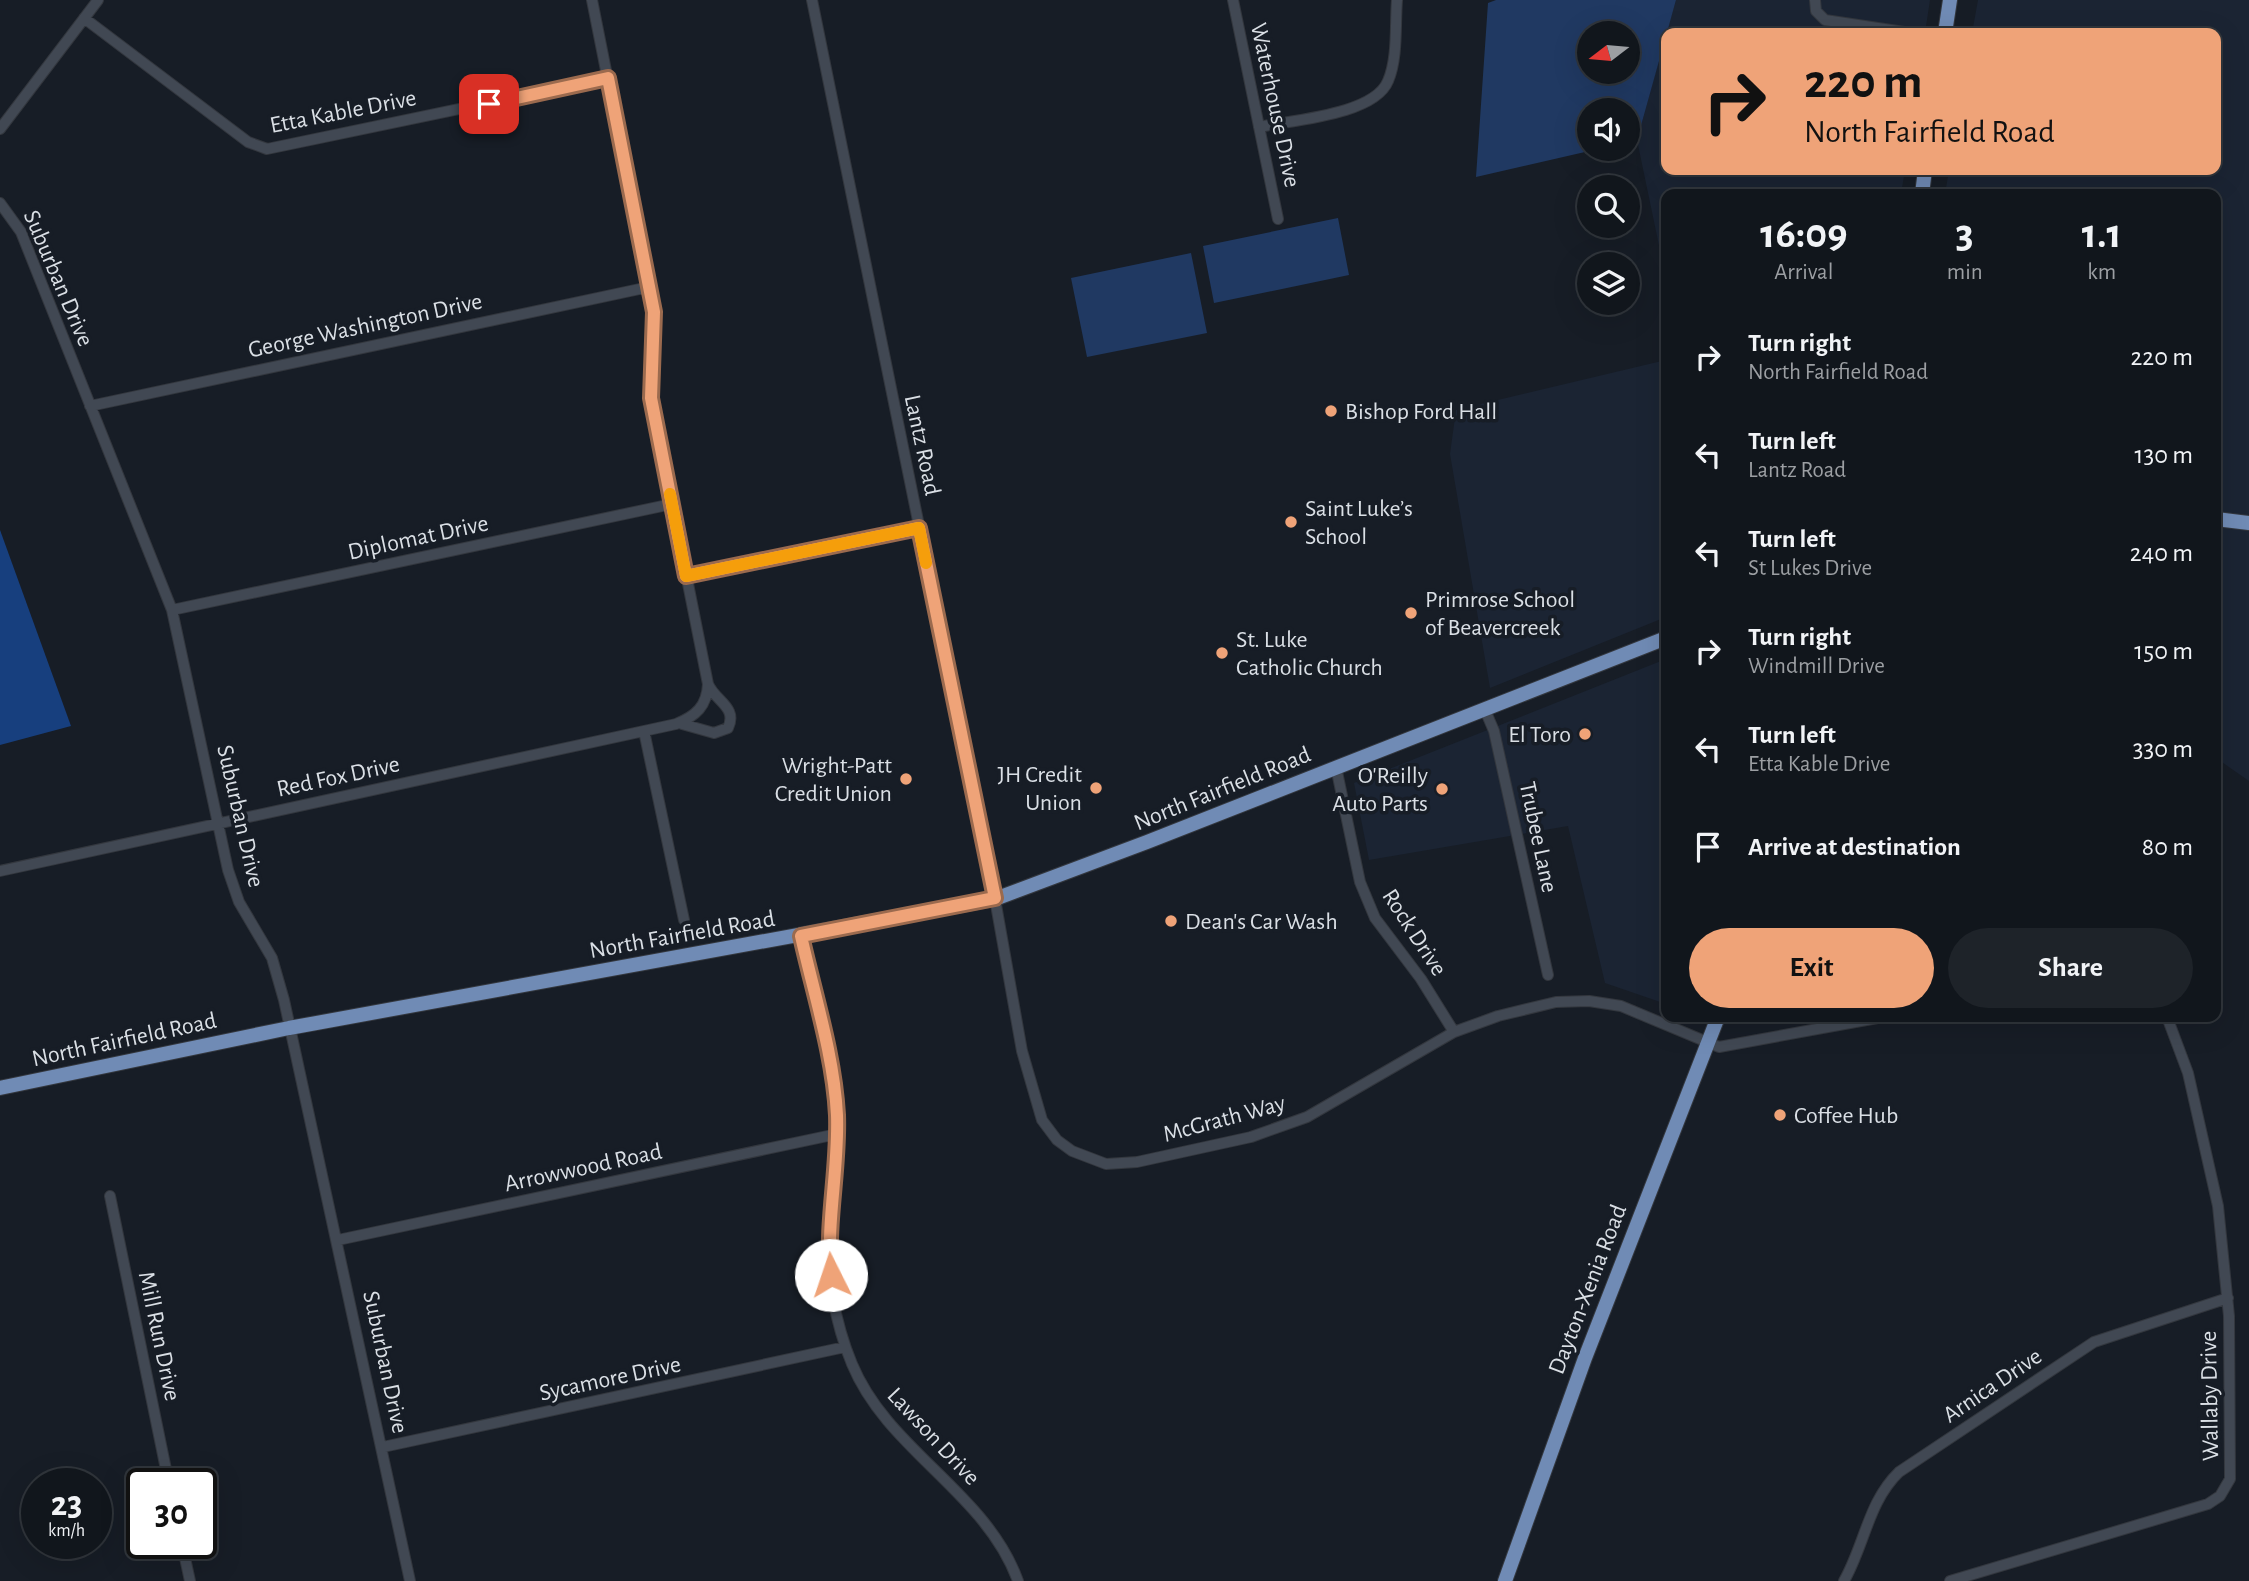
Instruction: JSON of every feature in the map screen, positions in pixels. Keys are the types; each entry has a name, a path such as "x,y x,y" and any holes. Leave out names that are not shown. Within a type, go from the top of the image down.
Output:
{"main road":[{"path":"1946,28 1950,0"},
{"path":"2221,520 2249,523"},
{"name":"North Fairfield Road","path":"0,1088 289,1028 801,936 995,898 1661,640"},
{"name":"Dayton-Xenia Road","path":"1506,1581 1585,1358 1716,1022"}],"street":[{"path":"0,129 98,0"},
{"path":"592,0 649,287 655,330 651,398 708,684 714,696 730,711 731,719 728,727 714,733 693,725 676,724"},
{"name":"Lantz Road","path":"812,0 995,898"},
{"name":"Waterhouse Drive","path":"1233,0 1278,219"},
{"path":"1259,127 1356,107 1381,93 1392,69 1397,0"},
{"path":"1815,0 1818,14 1830,21 1877,28"},
{"name":"Etta Kable Drive","path":"84,18 248,142 267,149 608,78"},
{"name":"Suburban Drive","path":"0,202 21,232 172,610 235,891 272,958 338,1240 410,1581"},
{"name":"George Washington Drive","path":"90,406 649,287"},
{"name":"Diplomat Drive","path":"172,610 672,504"},
{"path":"686,576 919,528"},
{"path":"676,724 691,718 702,708 708,684"},
{"name":"Trubee Lane","path":"1485,710 1494,731 1548,975"},
{"name":"Red Fox Drive","path":"0,871 676,724"},
{"path":"644,731 684,920"},
{"name":"Rock Drive","path":"1336,767 1360,882 1375,918 1421,979 1454,1032"},
{"name":"McGrath Way","path":"995,898 1022,1051 1042,1120 1057,1140 1072,1151 1106,1164 1137,1162 1251,1137 1307,1117 1454,1032 1498,1016 1556,1002 1589,1001 1621,1006 1708,1042"},
{"name":"Lawson Drive","path":"801,936 835,1094 837,1134 829,1250 835,1308 845,1347 858,1378 880,1413 990,1530 1007,1555 1018,1581"},
{"path":"1708,1042 1719,1047 1856,1022"},
{"name":"Wallaby Drive","path":"1950,1581 2208,1504 2220,1496 2230,1479 2232,1460 2228,1298 2224,1246 2210,1163 2188,1073 2169,1022"},
{"name":"Arrowwood Road","path":"338,1240 837,1134"},
{"name":"Mill Run Drive","path":"110,1196 167,1468"},
{"name":"Arnica Drive","path":"1844,1581 1859,1552 1878,1496 1899,1472 2094,1342 2228,1298"},
{"name":"Sycamore Drive","path":"383,1447 845,1347"},
{"path":"185,1559 190,1581"}],"shaded area":[{"path":"1496,0 1676,0 1668,28 1661,28 1661,54 1640,129 1640,98 1577,98 1577,154 1476,177 1488,3"},
{"path":"1676,0 1930,0 1926,28 1668,28"},
{"path":"1978,0 2249,0 2249,781 2221,761 2221,189 1946,189 1948,175 2221,175 2221,28 1973,28"},
{"path":"1661,52 1661,175 1904,175 1902,189 1661,189 1661,255 1640,154 1640,129"},
{"path":"1338,218 1349,275 1214,303 1203,246"},
{"path":"1191,253 1207,333 1087,357 1071,278"},
{"path":"1661,361 1661,619 1490,688 1450,454 1456,410"},
{"path":"0,530 71,726 0,745"},
{"path":"1661,661 1661,1002 1605,983 1568,826 1369,860 1354,783"}],"slow traffic":[{"path":"670,494 686,576 919,528 926,563"}],"place":[{"name":"Bishop Ford Hall","path":"1331,411"},
{"name":"Saint Luke’s School","path":"1291,522"},
{"name":"Primrose School of Beavercreek","path":"1411,613"},
{"name":"St. Luke Catholic Church","path":"1222,653"},
{"name":"El Toro","path":"1585,734"},
{"name":"Wright-Patt Credit Union","path":"906,779"},
{"name":"JH Credit Union","path":"1096,788"},
{"name":"O'Reilly Auto Parts","path":"1442,789"},
{"name":"Dean's Car Wash","path":"1171,921"},
{"name":"Coffee Hub","path":"1780,1115"}],"route":[{"path":"489,104 608,78 654,312 655,349 650,379 651,398 686,576 919,528 963,755 995,898 926,914 801,936 835,1094 837,1155 828,1231 831,1275"}]}
